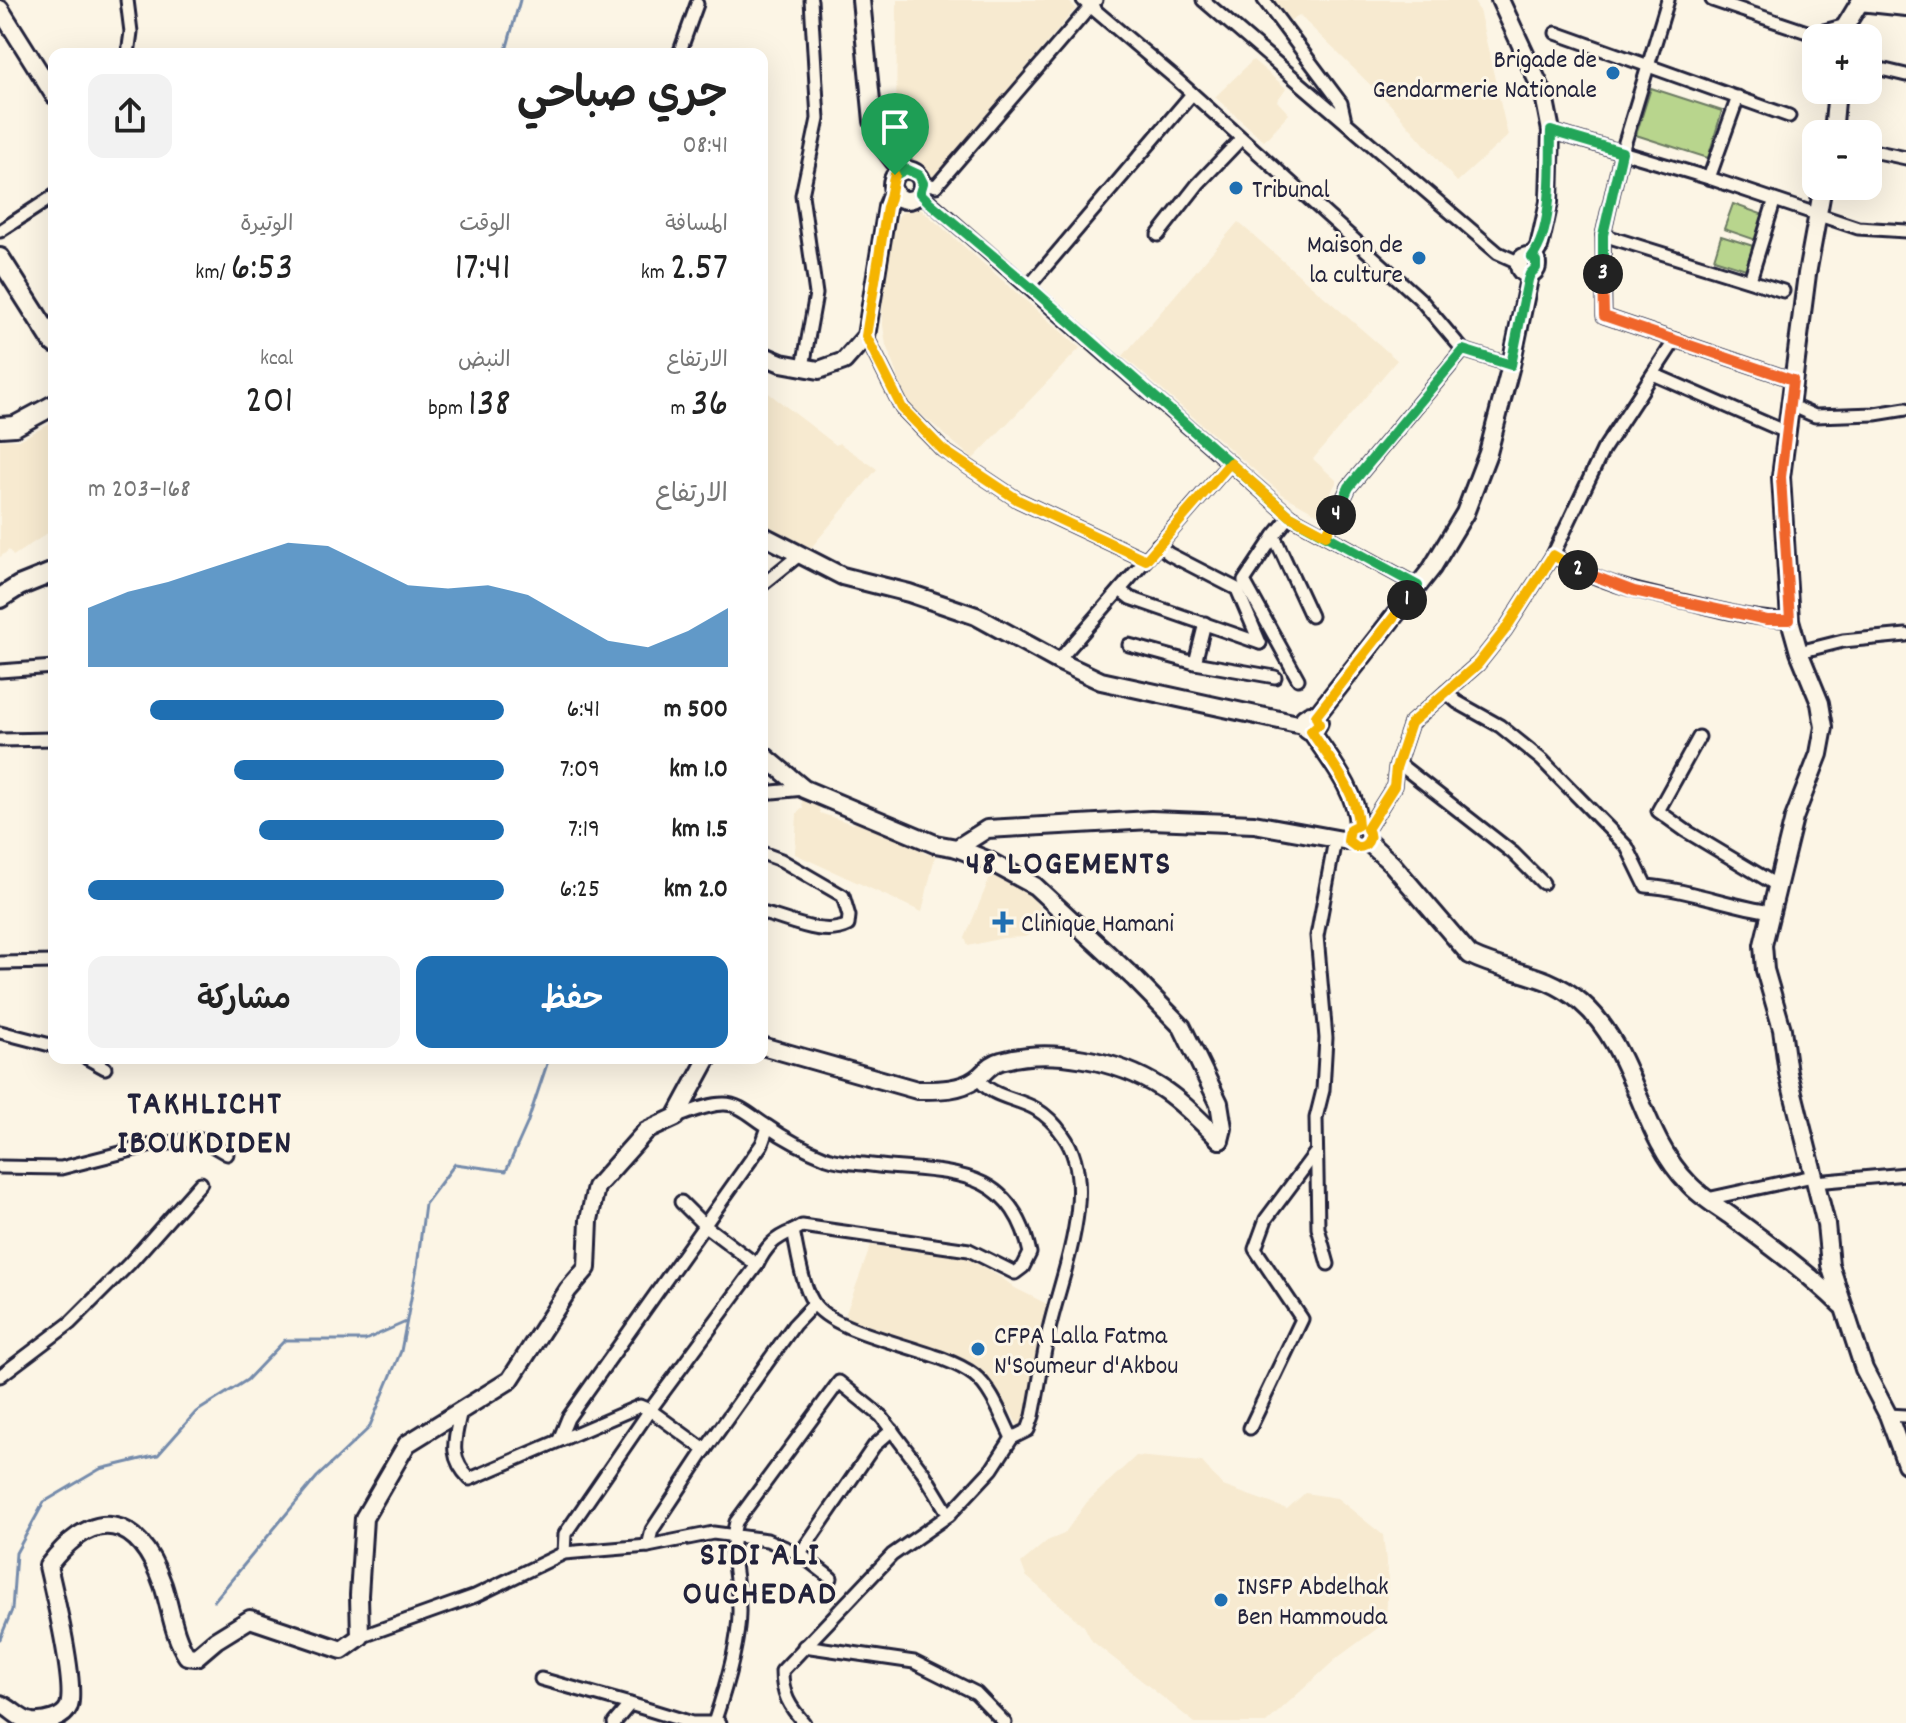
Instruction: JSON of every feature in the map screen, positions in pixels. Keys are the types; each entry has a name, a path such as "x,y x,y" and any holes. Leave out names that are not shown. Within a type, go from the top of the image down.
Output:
{"main road":[{"path":"0,258 48,334"},
{"path":"0,427 15,426 48,408"},
{"path":"0,598 48,574"}],"street":[{"path":"127,0 131,32 129,48"},
{"path":"803,367 816,294 802,195 818,119 811,0"},
{"path":"861,0 873,121 884,148 901,170 914,171 922,188 1290,516 1418,586"},
{"path":"1203,0 1498,253 1527,264"},
{"path":"1264,0 1341,103 1345,121"},
{"path":"1310,724 1418,586 1465,513 1488,453 1511,365 1527,264 1539,247 1549,202 1551,131 1544,95 1500,0"},
{"path":"1668,0 1622,152 1603,235 1604,316 1793,380"},
{"path":"1712,0 1802,31"},
{"path":"1848,24 1857,1 1906,7"},
{"path":"901,170 892,182 894,191 904,200 913,199 922,188 936,186 1090,2 1420,299 1463,350 1511,365"},
{"path":"681,48 697,4"},
{"path":"0,9 48,85"},
{"path":"1556,33 1789,116"},
{"path":"1882,69 1906,75"},
{"path":"1029,286 1192,94"},
{"path":"1709,178 1738,97"},
{"path":"1551,131 1709,178 1858,228 1906,231"},
{"path":"1158,235 1198,184 1241,139"},
{"path":"1882,153 1906,158"},
{"path":"768,358 819,370 844,361 866,336 887,207 894,191"},
{"path":"0,231 48,200"},
{"path":"1821,200 1807,274 1781,477 1790,620 1799,652 1820,703 1824,727 1819,754 1794,818 1763,945 1765,970 1782,1029 1788,1073 1826,1224 1830,1265 1864,1369 1888,1415 1906,1464"},
{"path":"1750,280 1774,202"},
{"path":"1603,235 1783,291"},
{"path":"866,336 902,408 943,450 1018,500 1146,560"},
{"path":"1364,832 1394,786 1411,723 1478,664 1496,642 1553,555 1603,450 1675,340"},
{"path":"1326,535 1349,487 1463,350"},
{"path":"1653,374 1786,432"},
{"path":"1790,405 1815,416 1875,414 1906,409"},
{"path":"1058,661 1230,463"},
{"path":"1290,516 1244,581 1298,679"},
{"path":"1274,536 1311,616"},
{"path":"768,538 842,576 909,593 968,613 1101,681 1310,724 1348,790 1364,832 1470,955 1484,962 1536,975 1559,986 1581,1002 1600,1022 1622,1060 1667,1156 1688,1184 1816,1281 1842,1306"},
{"path":"1120,590 1130,598 1260,643 1237,589 1169,554 1158,545"},
{"path":"1553,555 1589,575 1634,591 1767,620 1790,620"},
{"path":"768,580 798,556"},
{"path":"1195,663 1205,623"},
{"path":"1799,652 1843,641 1906,635"},
{"path":"1129,645 1195,663 1275,677"},
{"path":"0,671 48,667"},
{"path":"1446,692 1457,702 1500,726 1542,760 1627,847 1646,886 1673,888 1706,899 1771,912"},
{"path":"1699,737 1658,811 1778,886"},
{"path":"0,740 48,739"},
{"path":"768,759 804,789 935,844 957,848 987,860 1035,886 1182,1027 1219,1103 1223,1128 1220,1140 1185,1105 1158,1086 1128,1072 1067,1055 1001,1061 962,1086 917,1090 768,1048"},
{"path":"1398,763 1513,853 1543,883"},
{"path":"768,792 804,789"},
{"path":"957,848 987,829 1151,820 1254,824 1342,841"},
{"path":"1328,1264 1318,1228 1316,1118 1323,1090 1326,1038 1317,936 1342,841 1348,832 1364,832"},
{"path":"768,855 843,896 849,916 848,925 826,931 768,915"},
{"path":"0,963 48,962"},
{"path":"0,1032 48,1044"},
{"path":"98,1064 105,1068"},
{"path":"676,1117 705,1064"},
{"path":"804,1723 788,1706 782,1688 782,1671 892,1555 949,1515 992,1469 1012,1438 1028,1430 1033,1416 1076,1213 1078,1169 1064,1136 1051,1120 1035,1109 984,1088 978,1078"},
{"path":"360,1637 359,1595 364,1518 407,1444 510,1380 568,1290 587,1268 589,1220 596,1187 646,1131 676,1117 725,1103 741,1108 768,1127 828,1159 960,1173 986,1184 1007,1201 1019,1219 1030,1253 1023,1267 1015,1273 969,1250 802,1226 777,1237 650,1410 565,1534 564,1553"},
{"path":"559,1440 568,1418 762,1144 768,1127"},
{"path":"0,1167 61,1168 152,1145 201,1139 227,1154"},
{"path":"1250,1428 1302,1319 1255,1249 1266,1219 1317,1152"},
{"path":"1707,1199 1814,1179 1906,1174"},
{"path":"0,1376 70,1323 129,1264 201,1183"},
{"path":"681,1202 704,1225 757,1265"},
{"path":"793,1231 814,1304 846,1326 975,1375 992,1398 1012,1438"},
{"path":"648,1546 652,1530 705,1450 794,1325 814,1304"},
{"path":"714,1722 733,1648 739,1610 732,1534 736,1522 839,1382 881,1416 949,1515"},
{"path":"461,1409 453,1449 460,1469 470,1479 640,1406 705,1450"},
{"path":"1888,1415 1906,1416"},
{"path":"800,1554 874,1446 892,1430"},
{"path":"0,1704 32,1722 52,1720 63,1715 68,1708 67,1666 48,1566 65,1547 99,1525 124,1528 149,1555 162,1582 178,1643 187,1656 196,1657 250,1619 342,1650 360,1637 475,1596 564,1553 648,1546 713,1533 767,1540 800,1554 831,1578"},
{"path":"804,1646 914,1662 976,1693 1005,1723"},
{"path":"541,1679 692,1723 721,1723"},
{"path":"614,1723 630,1704"}],"shaded area":[{"path":"897,0 1067,0 1076,8 933,180 896,148"},
{"path":"1271,0 1473,0 1479,10 1508,136 1457,182 1390,104 1299,15 1288,22"},
{"path":"1253,60 1286,88 1277,101 1289,114 1264,141 1215,97"},
{"path":"911,207 921,209 1080,348 973,459 907,402 886,345 882,319 890,233 900,214"},
{"path":"1238,222 1397,360 1313,459 1337,481 1319,515 1282,494 1123,356"},
{"path":"768,393 836,445 839,443 877,469 810,549 768,526"},
{"path":"48,425 48,533 13,556 9,550 0,557 0,440 19,440"},
{"path":"801,797 818,803 820,813 853,824 857,820 921,845 924,853 935,856 922,912 795,854 797,813 803,808"},
{"name":"Clinique Hamani","path":"991,875 1031,895 1041,910 1030,934 1025,937 1003,938 968,946 965,938"},
{"name":"CFPA Lalla Fatma N'Soumeur d'Akbou","path":"871,1245 967,1258 1051,1306 1033,1416 1020,1431 1011,1412 981,1374 842,1324"},
{"name":"INSFP Abdelhak Ben Hammouda","path":"1136,1456 1202,1462 1223,1486 1287,1509 1305,1493 1337,1498 1383,1535 1388,1579 1386,1622 1337,1658 1266,1723 1195,1723 1092,1641 1084,1626 1026,1576 1021,1563 1047,1541 1064,1534 1087,1502"}],"green space":[{"path":"1651,88 1722,111 1708,158 1636,135"},
{"path":"1733,204 1764,215 1756,240 1724,229"},
{"path":"1721,236 1753,246 1746,269 1714,259"}],"waterway":[{"path":"507,48 520,0"},
{"path":"214,1601 317,1477 369,1428 401,1351 425,1204 455,1164 506,1171 527,1124 547,1064"},
{"path":"0,1639 12,1610 16,1553 44,1502 100,1469 158,1455 196,1412 247,1380 285,1340 365,1340 406,1322"}],"place":[{"name":"Brigade de Gendarmerie Nationale","path":"1613,73"},
{"name":"Tribunal","path":"1236,188"},
{"name":"Maison de la culture","path":"1419,258"},
{"name":"Clinique Hamani","path":"1003,922"},
{"name":"CFPA Lalla Fatma N'Soumeur d'Akbou","path":"978,1349"},
{"name":"INSFP Abdelhak Ben Hammouda","path":"1221,1600"}],"district":[{"name":"48 LOGEMENTS","path":"1069,861"},
{"name":"TAKHLICHT IBOUKDIDEN","path":"205,1120"},
{"name":"SIDI ALI OUCHEDAD","path":"760,1572"}],"route":[{"path":"895,175 866,336 902,408 943,450 1018,500 1146,560 1230,463 1290,516 1326,535 1349,487 1463,350 1511,365 1528,280 1536,268 1532,257 1539,247 1549,202 1551,131 1622,152 1603,235 1604,316 1793,380 1781,477 1790,620 1767,620 1634,591 1589,575 1553,555 1505,630 1478,664 1411,723 1396,768 1394,786 1370,820 1368,842 1360,848 1352,846 1347,835 1350,829 1358,825 1358,814 1348,790 1311,731 1319,724 1316,716 1418,586 1290,516 1029,286 929,202 920,193 923,183 919,175 906,169 895,175"}]}
